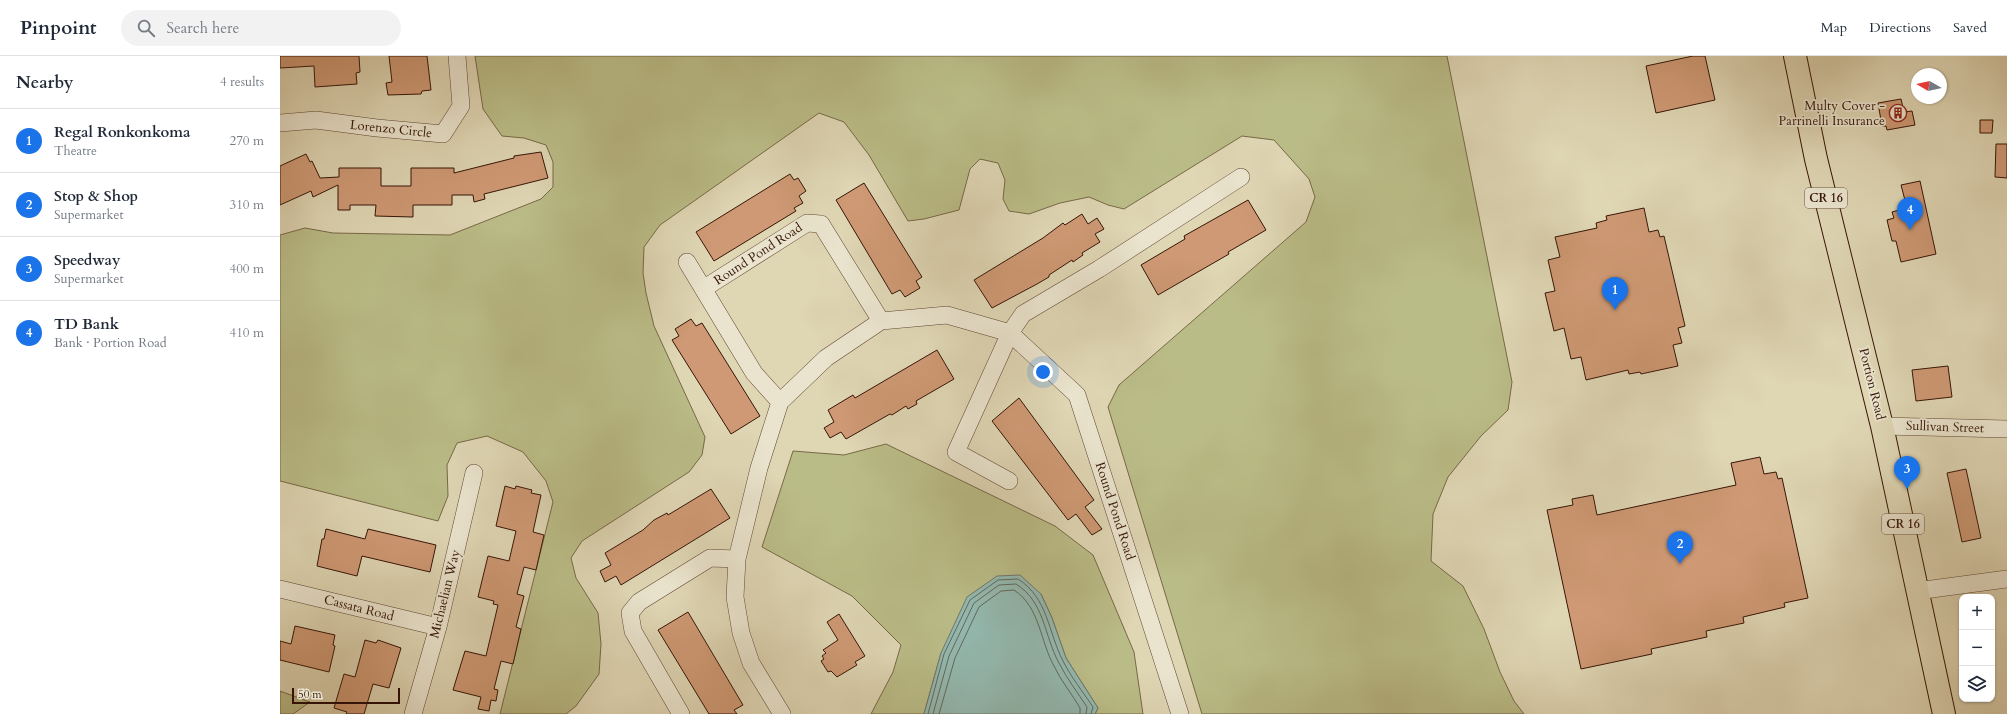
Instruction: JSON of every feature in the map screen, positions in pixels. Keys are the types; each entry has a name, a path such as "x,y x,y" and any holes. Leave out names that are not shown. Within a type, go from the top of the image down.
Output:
{"main road":[{"name":"Portion Road","path":"1795,56 1816,159 1882,426 1944,714"}],"street":[{"name":"Lorenzo Circle","path":"280,123 316,120 377,128 443,134 461,106 456,56"},
{"path":"1009,481 956,452 1010,333 1023,314 1099,269 1241,177"},
{"name":"Round Pond Road","path":"703,289 806,223 821,224 881,321"},
{"name":"Round Pond Road","path":"687,262 754,373 780,402"},
{"name":"Round Pond Road","path":"782,714 751,663 740,633 735,597 737,559 759,468 780,402 826,358 881,321 953,316 1010,333 1077,395 1180,714"},
{"name":"Sullivan Street","path":"1882,426 2007,429"},
{"name":"Michaelian Way","path":"413,714 438,627 474,472"},
{"path":"681,714 633,631 630,613 638,602 710,558 737,559"},
{"path":"1917,591 2007,579"},
{"name":"Cassata Road","path":"280,590 438,627"}],"green space":[{"path":"475,56 1447,56 1512,382 1508,410 1481,436 1448,477 1433,514 1431,561 1463,586 1484,629 1500,672 1514,701 1524,714 1202,714 1108,407 1119,385 1306,222 1315,197 1309,179 1274,140 1242,136 1124,209 1108,205 1089,197 1060,203 1029,214 1009,211 1003,199 1005,180 998,163 980,159 970,169 959,210 924,219 908,221 869,155 844,122 819,113 660,225 644,247 643,273 654,326 705,437 702,455 689,472 582,541 571,558 576,578 598,613 601,644 599,674 576,706 566,714 500,714 553,502 546,481 523,452 487,436 457,443 447,465 448,496 438,521 280,481 280,235 305,228 333,233 450,235 541,199 553,187 553,162 546,145 524,138 502,136 483,109"},
{"path":"886,444 1055,526 1093,555 1134,652 1143,714 1095,714 1098,708 1066,658 1052,618 1041,594 941,653 924,714 871,714 893,672 901,645 852,596 762,547 793,451 844,455"},
{"path":"280,691 310,702 293,714 280,714"}],"water":[{"path":"1020,575 1041,594 1052,618 1066,658 1098,708 1095,714 924,714 941,653 967,597 997,576"}],"building":[{"path":"280,56 359,56 360,72 356,73 357,84 315,87 314,66 280,68"},
{"path":"389,56 427,56 431,90 422,91 421,94 388,95 386,83 392,82"},
{"path":"1693,56 1705,56 1715,100 1656,113 1646,66"},
{"name":"Multy Cover - Parrinelli Insurance","path":"1901,99 1904,112 1912,111 1915,125 1887,130 1886,126 1882,126 1878,103"},
{"path":"1980,120 1993,120 1992,133 1980,133"},
{"path":"1996,144 2007,144 2007,178 1995,177"},
{"path":"541,152 548,178 484,194 485,199 474,202 473,195 452,195 452,205 413,205 413,217 375,216 376,205 350,205 350,210 338,210 338,185 313,197 311,191 280,205 280,166 306,154 310,162 312,161 320,178 339,177 339,168 381,168 381,186 411,186 411,168 454,168 454,173 514,158 514,156"},
{"path":"790,174 794,180 798,178 806,191 799,196 803,203 794,208 796,211 714,261 696,232"},
{"path":"1920,181 1936,254 1901,262 1896,241 1892,241 1887,220 1894,218 1892,212 1907,208 1901,185"},
{"path":"864,183 922,277 916,281 920,288 905,297 900,290 892,294 836,200"},
{"path":"1248,200 1266,230 1228,252 1229,254 1158,295 1141,265 1185,239 1184,236"},
{"path":"1644,208 1649,232 1658,230 1660,237 1664,236 1685,326 1678,328 1682,343 1673,345 1678,366 1641,374 1640,372 1629,374 1628,370 1586,380 1581,357 1571,359 1564,328 1554,331 1545,293 1555,291 1548,260 1560,257 1555,237 1597,228 1596,223 1607,220 1606,216"},
{"path":"1082,214 1088,224 1097,218 1104,229 1095,234 1100,242 1082,253 1083,255 1073,262 1072,260 1049,275 1049,277 992,308 974,280 1043,238 1063,223 1065,225"},
{"path":"691,319 696,326 702,323 760,416 731,434 672,340 679,336 675,329"},
{"path":"937,350 954,379 916,401 917,404 908,409 906,406 846,439 841,432 830,438 824,428 834,422 828,410 853,395 855,398"},
{"path":"1948,366 1952,397 1916,401 1912,370"},
{"path":"1019,398 1094,500 1085,507 1102,529 1092,535 1076,514 1068,520 992,421"},
{"path":"1760,457 1764,474 1776,472 1778,479 1782,478 1808,598 1784,603 1785,607 1743,617 1744,623 1706,631 1707,637 1651,649 1652,654 1581,669 1547,510 1573,505 1572,499 1593,495 1597,515 1736,485 1731,463"},
{"path":"1966,469 1981,538 1962,542 1947,473"},
{"path":"505,486 515,489 516,486 532,490 531,493 541,495 533,532 544,535 536,570 524,567 517,594 524,596 516,627 521,629 513,664 501,661 494,689 498,690 496,701 491,700 489,711 478,709 481,697 453,690 465,651 486,656 498,605 493,604 494,601 478,597 488,556 509,561 516,531 496,526"},
{"path":"711,489 730,518 621,585 616,576 605,582 600,571 611,565 605,553 643,530 654,520 667,513 668,515"},
{"path":"326,529 365,539 368,529 436,545 430,572 362,556 357,576 317,566 322,539 324,539"},
{"path":"688,612 743,705 734,710 737,714 709,714 658,630"},
{"path":"839,614 865,656 855,662 857,665 837,677 831,671 828,672 821,661 824,659 822,656 826,653 823,650 838,640 827,622"},
{"path":"295,626 335,635 333,645 335,646 329,672 280,660 280,641 291,644"},
{"path":"365,640 376,643 378,640 401,648 389,688 373,684 364,714 346,714 347,712 334,708 344,674 355,677"}],"place":[{"name":"Multy Cover - Parrinelli Insurance","path":"1898,113"},
{"name":"TD Bank","path":"1910,230"},
{"name":"Regal Ronkonkoma","path":"1615,310"},
{"name":"Speedway","path":"1907,489"},
{"name":"Stop & Shop","path":"1680,564"}]}
